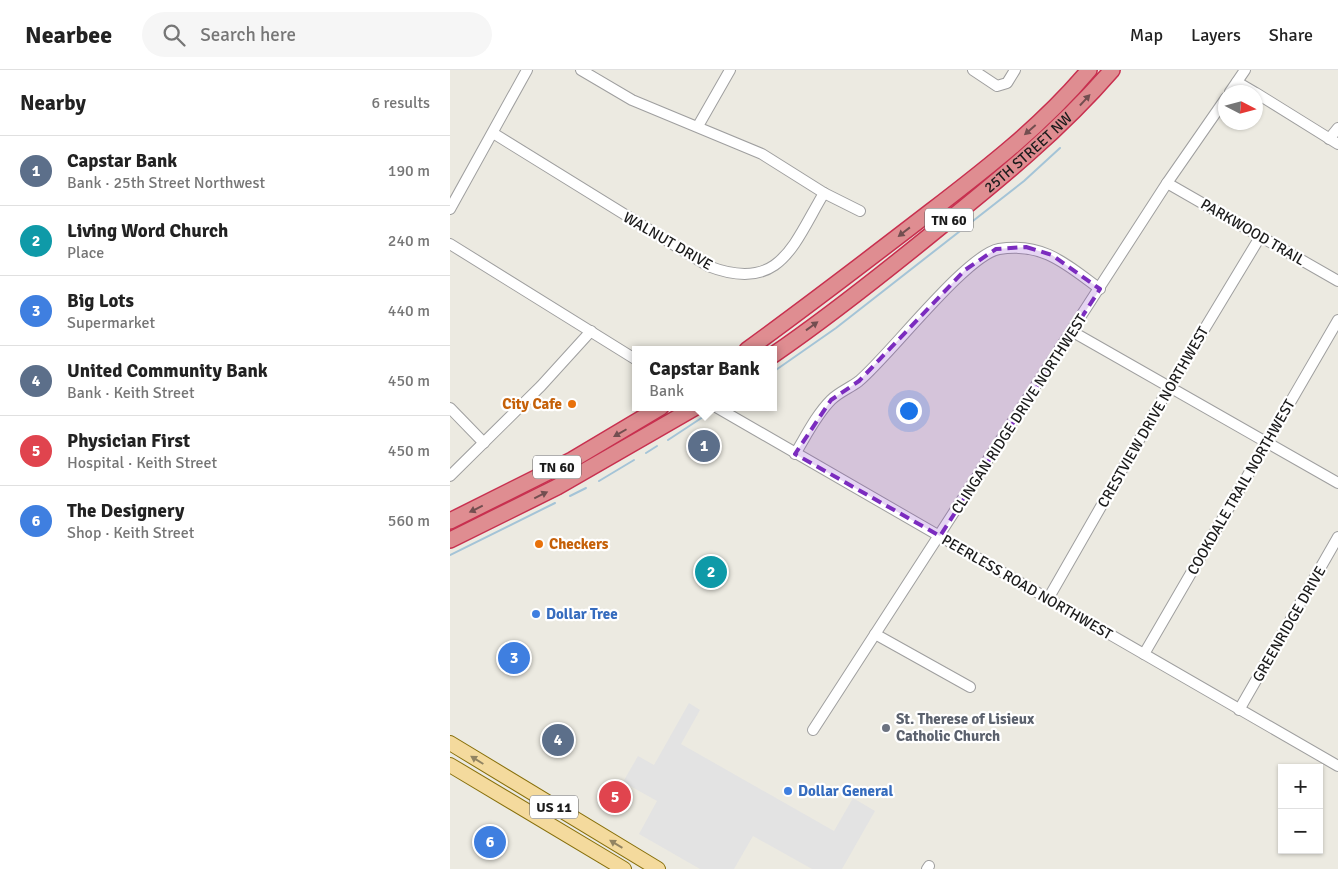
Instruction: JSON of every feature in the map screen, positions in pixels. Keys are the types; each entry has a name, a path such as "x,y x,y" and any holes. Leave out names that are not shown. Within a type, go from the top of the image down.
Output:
{"highway":[{"name":"25TH STREET NW","path":"753,346 846,278 989,166 1036,124 1089,70"},
{"name":"25TH STREET NW","path":"777,352 908,253 996,182 1037,147 1112,70"},
{"name":"TN 60","path":"450,521 572,460 654,411"},
{"name":"TN 60","path":"450,540 559,486 689,411"}],"main road":[{"name":"US 11","path":"450,743 658,869"},
{"name":"US 11","path":"450,766 624,869"},
{"path":"570,837 604,850 622,861 631,862 639,858"}],"street":[{"path":"450,209 527,70"},
{"path":"581,70 632,100 762,154 824,193 860,211"},
{"path":"698,126 730,70"},
{"path":"973,70 997,86 1008,83 1015,71"},
{"path":"1235,85 1245,70"},
{"path":"1237,82 1242,85"},
{"path":"1263,98 1334,142 1338,128"},
{"name":"CLINGAN RIDGE DRIVE NORTHWEST","path":"813,730 1073,332 1167,183 1218,110"},
{"name":"WALNUT DRIVE","path":"492,133 708,266 726,273 750,274 775,266 787,254 824,193"},
{"name":"PARKWOOD TRAIL","path":"1167,183 1338,281"},
{"name":"CRESTVIEW DRIVE NORTHWEST","path":"1048,599 1170,386 1260,237"},
{"path":"450,244 632,356"},
{"path":"795,454 831,400 859,381 965,270 996,250 1026,247 1052,254 1100,289"},
{"name":"COOKDALE TRAIL NORTHWEST","path":"1144,654 1338,320"},
{"path":"450,476 591,331"},
{"path":"1073,332 1338,483"},
{"path":"450,408 484,443"},
{"name":"PEERLESS ROAD NORTHWEST","path":"723,411 795,454 849,482 1239,710 1337,764"},
{"name":"GREENRIDGE DRIVE","path":"1239,710 1338,537"},
{"path":"875,634 970,687"}],"highlighted area":[{"path":"1026,247 1052,255 1100,289 940,536 795,454 831,400 859,381 965,270 996,249"}],"shaded area":[{"path":"689,703 700,710 681,744 834,831 853,798 875,811 842,869 812,869 753,836 734,869 700,869 639,834 657,801 623,782 638,756 654,765"}],"waterway":[{"path":"777,369 836,328 1024,181 1060,148"},
{"path":"668,440 709,413"},
{"path":"646,453 657,446"},
{"path":"599,481 634,460"},
{"path":"570,496 586,488"},
{"path":"450,555 555,503"}],"place":[{"name":"City Cafe","path":"572,404"},
{"name":"Capstar Bank","path":"704,446"},
{"name":"Checkers","path":"539,544"},
{"name":"Living Word Church","path":"711,572"},
{"name":"Dollar Tree","path":"536,614"},
{"name":"Big Lots","path":"514,658"},
{"name":"St. Therese of Lisieux Catholic Church","path":"886,728"},
{"name":"United Community Bank","path":"558,740"},
{"name":"Dollar General","path":"788,791"},
{"name":"Physician First","path":"615,797"},
{"name":"The Designery","path":"490,842"}]}
